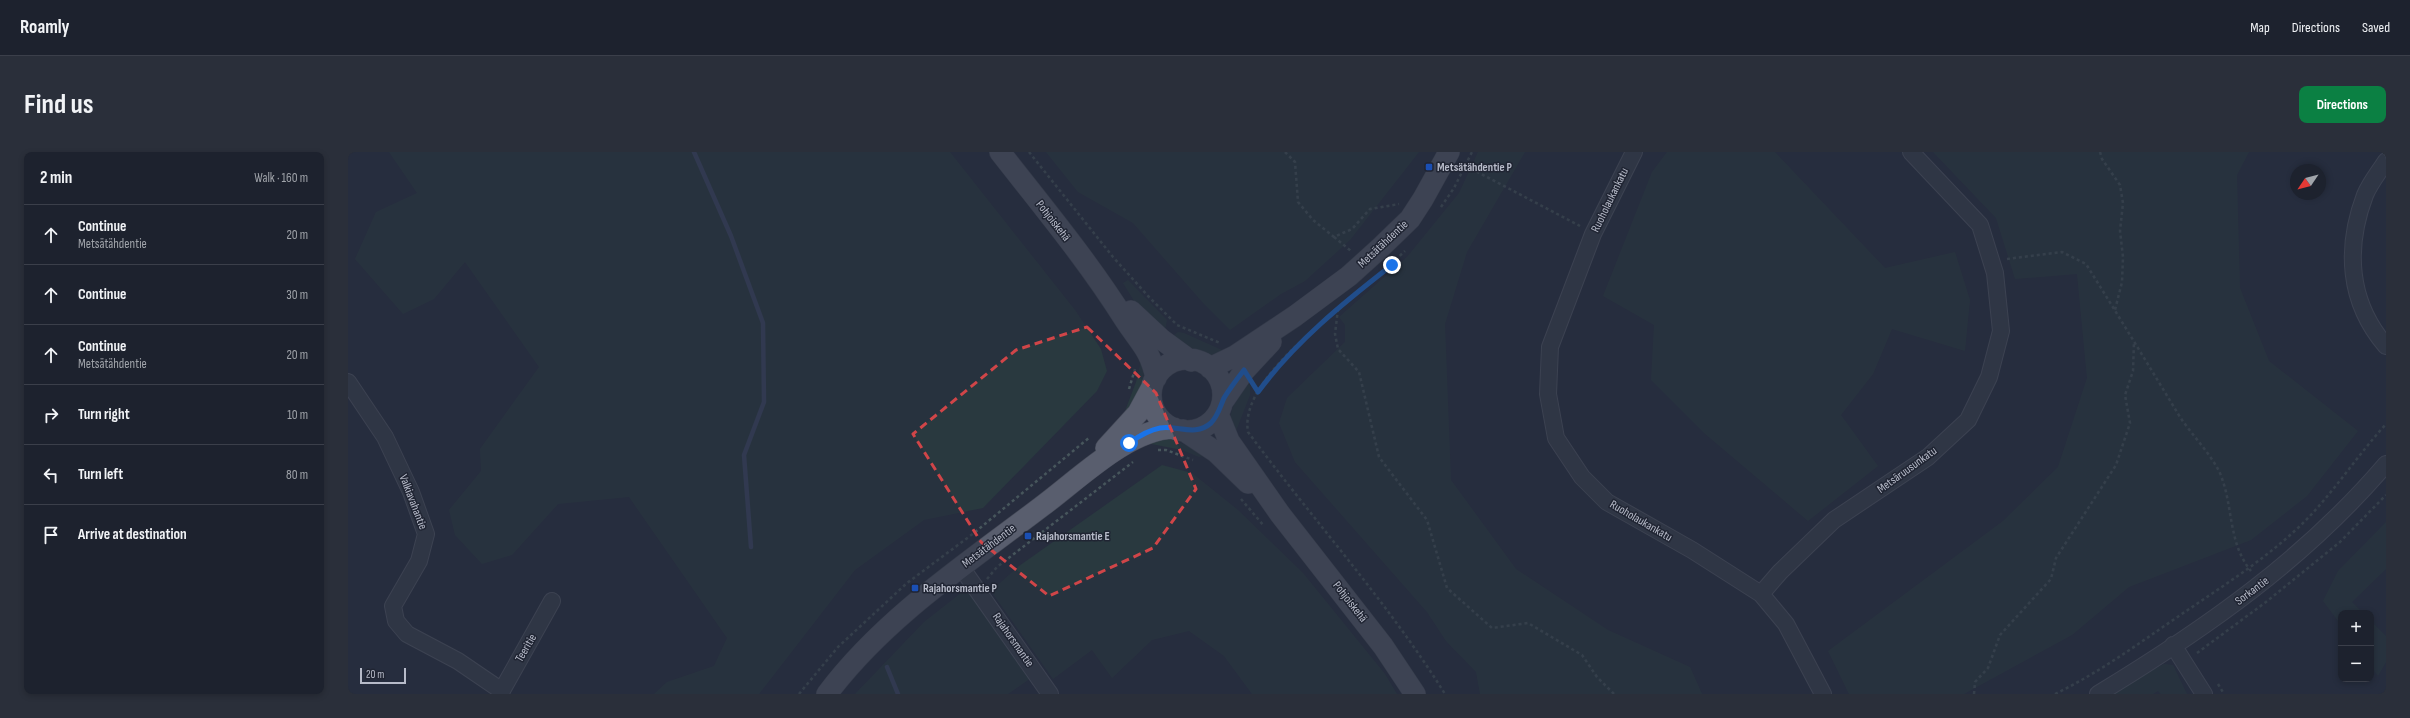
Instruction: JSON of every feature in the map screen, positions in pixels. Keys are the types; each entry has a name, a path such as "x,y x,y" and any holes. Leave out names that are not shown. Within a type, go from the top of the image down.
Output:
{"main road":[{"name":"Pohjoiskehä","path":"1000,152 1107,289 1154,344 1201,364"},
{"name":"Metsätähdentie","path":"1221,407 1240,363 1295,316 1349,276 1410,219 1430,206 1448,152"},
{"name":"Pohjoiskehä","path":"1154,344 1154,382"},
{"path":"1178,360 1201,364 1218,377 1221,407 1210,423 1200,429 1178,429 1163,423 1156,414 1151,399 1154,382 1166,365 1178,360"},
{"name":"Metsätähdentie","path":"1201,364 1240,363"},
{"name":"Metsätähdentie","path":"1087,470 1138,414 1154,382"},
{"name":"Pohjoiskehä","path":"1221,407 1229,441 1274,521"},
{"name":"Metsätähdentie","path":"828,694 875,640 909,609 961,567 1051,500 1087,470 1139,436 1161,428 1178,429"},
{"name":"Pohjoiskehä","path":"1178,429 1216,452 1383,646 1415,694"}],"street":[{"name":"Ruoholaukankatu","path":"1634,152 1593,234 1550,347 1548,394 1556,438 1582,477 1607,502 1692,550 1761,594 1786,624 1822,694"},
{"name":"Metsäruusunkatu","path":"1761,594 1780,572 1834,520 1928,457 1968,420 1989,377 2001,331 1995,273 1980,225 1911,152"},
{"path":"2386,161 2366,194 2354,232 2351,262 2358,297 2368,321 2386,346"},
{"name":"Valkiavahantie","path":"348,382 385,437 411,492 426,534 419,561 393,606 396,621 407,634 458,661 501,692"},
{"name":"Sorkantie","path":"2098,694 2173,645 2261,584 2298,555 2335,521 2386,464"},
{"name":"Rajahorsmantie","path":"961,567 1050,694"},
{"name":"Teeritie","path":"501,692 552,601"},
{"path":"2173,645 2204,694"}],"path":[{"path":"1029,152 1113,257 1177,324 1224,345 1240,363 1258,392"},
{"path":"1285,152 1295,162 1298,202 1313,220 1363,262"},
{"path":"1334,237 1352,229 1370,209 1430,206 1466,166 1472,152"},
{"path":"2100,152 2102,159 2120,185 2123,203 2120,231 2123,257 2122,282 2115,310"},
{"path":"1466,166 1514,193 1551,209 1593,234"},
{"path":"1381,273 1408,248"},
{"path":"1991,261 2062,252 2086,264 2181,418 2218,470 2225,487 2233,535 2238,550 2249,569 2261,584"},
{"path":"1343,304 1291,351 1258,392 1249,413 1247,423 1248,432 1282,478 1376,594 1420,653 1445,694"},
{"path":"1338,309 1336,334 1338,349 1359,372 1379,457 1427,520 1447,588 1492,628 1528,623 1582,655 1597,677 1614,694"},
{"path":"1128,392 1138,358 1177,324"},
{"path":"1974,694 1975,682 1988,668 2000,635 2051,579 2056,558 2116,465 2130,423 2125,395 2133,371 2134,342"},
{"path":"2055,694 2091,677 2249,569 2309,516 2386,424"},
{"path":"799,694 838,647 907,583 985,524 1094,434"},
{"path":"1150,450 1166,450 1197,462"},
{"path":"978,590 997,567 1136,460"},
{"path":"1236,494 1274,521"}],"highlighted area":[{"path":"1087,327 1156,393 1196,489 1153,548 1049,596 981,542 913,434 1016,350"}],"shaded area":[{"path":"389,152 950,152 1075,310 1101,349 1107,371 1097,391 983,508 924,520 855,570 759,694 654,694 667,682 714,666 727,638 629,497 558,504 512,555 482,564 455,535 449,510 481,471 480,449 539,367 465,262 434,299 403,314 355,259 376,212 417,193"},
{"path":"1046,152 1419,152 1350,240 1305,281 1281,294 1230,330 1204,304 1133,223 1078,192"},
{"path":"1478,152 1525,152 1467,252 1445,324 1451,480 1516,569 1608,630 1690,667 1702,694 1480,694 1476,672 1446,641 1427,612 1295,462 1279,423 1287,398 1345,342 1345,325 1339,317 1407,257 1459,193"},
{"path":"1667,152 1775,152 1885,268 1955,252 1970,300 1965,351 1892,329 1873,374 1841,415 1878,466 1808,521 1704,433 1651,380 1654,325 1603,296 1652,172"},
{"path":"1933,152 2249,152 2237,175 2240,288 2269,361 2358,431 2307,496 2251,540 2129,587 2072,635 1964,694 1849,694 1828,651 2003,521 2058,467 2087,378 2077,274 2015,279 1996,218"},
{"path":"1128,280 1167,320 1165,330 1136,304 1123,283"},
{"path":"1178,332 1184,333 1224,351 1214,356 1192,350 1170,338"},
{"path":"1141,361 1144,376 1142,389 1128,414 1125,411 1136,382"},
{"path":"1246,379 1250,386 1250,395 1236,431 1229,421 1235,400"},
{"path":"1170,438 1207,455 1199,457 1182,450 1151,444 1148,440"},
{"path":"1162,465 1192,473 1238,510 1303,573 1385,674 1397,694 1252,694 1224,656 1189,631 1152,640 1112,678 1092,650 1053,679 991,591 1019,566"},
{"path":"2386,522 2386,569 2352,602 2360,610 2338,610 2338,621 2323,601 2338,571"},
{"path":"966,589 1031,678 1008,694 855,694 924,622"},
{"path":"2374,624 2386,636 2386,662 2378,676 2374,670"},
{"path":"2164,664 2173,665 2187,694 2161,694 2158,691 2153,694 2115,694 2138,678"}],"waterway":[{"path":"694,152 731,236 763,323 764,402 744,455 751,547"},
{"path":"887,667 898,694"}],"place":[{"name":"Metsätähdentie P","path":"1429,167"},
{"name":"Rajahorsmantie E","path":"1028,536"},
{"name":"Rajahorsmantie P","path":"915,588"}],"route":[{"path":"1129,443 1152,430 1174,428 1188,431 1200,429 1210,423 1218,414 1230,388 1244,370 1258,392 1291,351 1360,290 1392,265"}]}
